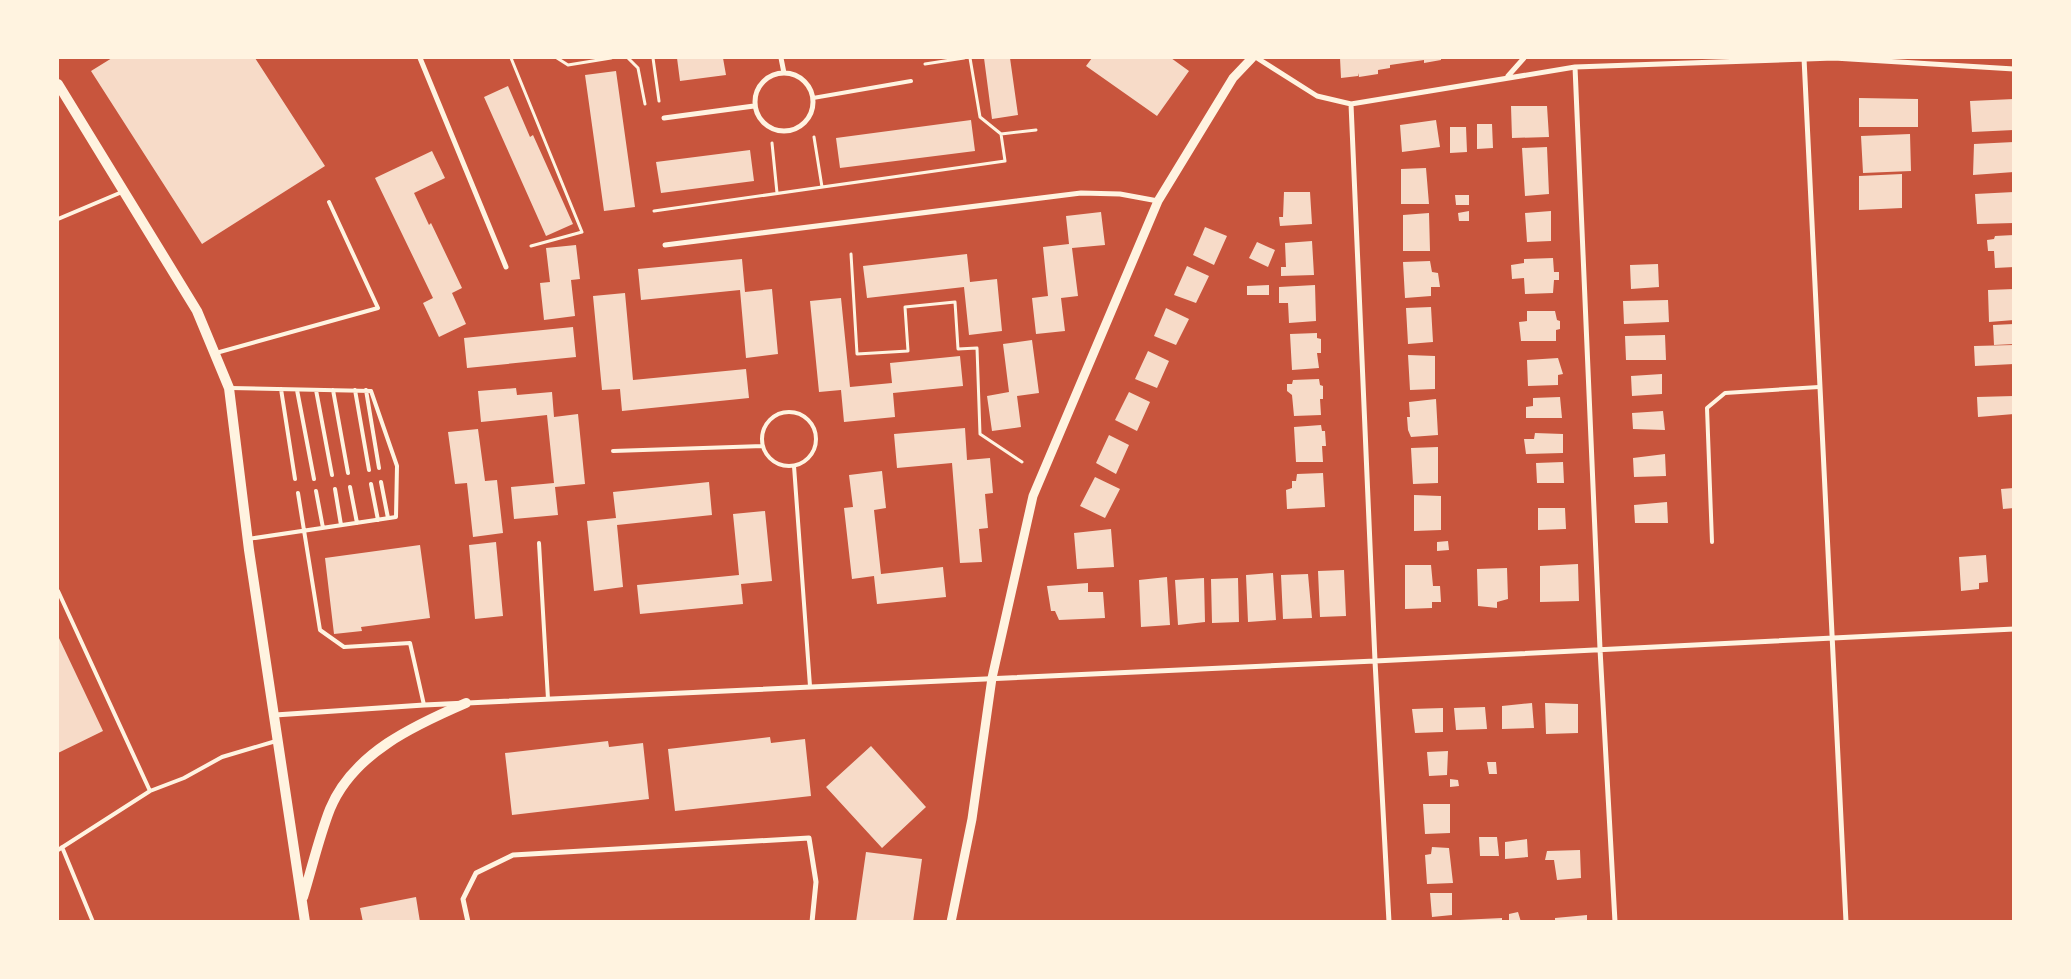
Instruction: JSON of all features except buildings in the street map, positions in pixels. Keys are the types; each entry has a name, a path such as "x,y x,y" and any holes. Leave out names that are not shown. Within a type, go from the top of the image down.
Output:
{"main road":[{"path":"58,84 196,311 229,388 248,539 305,922"},
{"path":"302,901 330,808 349,778 388,742 466,703"}],"street":[{"path":"420,58 506,267"},
{"path":"781,58 784,73"},
{"path":"951,922 972,818 992,678 1033,496 1134,252 1158,201 1234,78 1252,58"},
{"path":"1257,58 1317,96 1351,104 1575,67 1834,58 2014,69"},
{"path":"1508,77 1524,58"},
{"path":"1804,58 1846,922"},
{"path":"1575,67 1600,649 1615,922"},
{"path":"784,73 800,78 809,87 813,98 812,110 808,119 801,126 790,131 781,132 770,128 760,120 754,106 755,94 761,83 771,76 784,73"},
{"path":"1351,104 1388,922"},
{"path":"664,118 754,106"},
{"path":"665,245 1081,193 1120,194 1158,201"},
{"path":"275,715 424,705 2014,629"},
{"path":"468,922 463,899 476,872 513,855 809,838 816,882 812,922"}],"lane":[{"path":"813,98 911,82"},
{"path":"58,219 124,192"},
{"path":"214,354 378,308 329,202"},
{"path":"1712,542 1707,408 1725,393 1819,387"},
{"path":"229,388 371,390 397,466 396,517 248,539"},
{"path":"281,389 295,480"},
{"path":"297,390 314,478"},
{"path":"316,390 332,475"},
{"path":"333,390 348,473"},
{"path":"355,390 369,470"},
{"path":"366,390 379,468"},
{"path":"791,412 802,416 810,423 816,433 816,444 813,452 806,461 794,466 776,463 768,456 763,446 764,429 770,420 780,414 791,412"},
{"path":"613,451 763,446"},
{"path":"794,466 810,686"},
{"path":"381,482 388,518"},
{"path":"371,484 378,520"},
{"path":"350,487 357,523"},
{"path":"334,489 341,525"},
{"path":"316,491 323,528"},
{"path":"298,493 320,630 344,647 410,643 424,705"},
{"path":"539,543 548,699"},
{"path":"58,591 150,791"},
{"path":"93,922 60,849 150,791 184,778 222,757 279,741"}],"path":[{"path":"511,58 582,232 531,246"},
{"path":"557,58 568,65 611,58"},
{"path":"628,58 638,68 645,104"},
{"path":"653,58 660,102"},
{"path":"925,64 964,58"},
{"path":"654,211 1006,161 1001,134 980,118 970,58"},
{"path":"1001,134 1036,130"},
{"path":"814,136 822,187"},
{"path":"772,143 777,194"},
{"path":"851,254 857,354 908,351 905,307 955,302 958,349 977,348 980,434 1022,462"}]}
